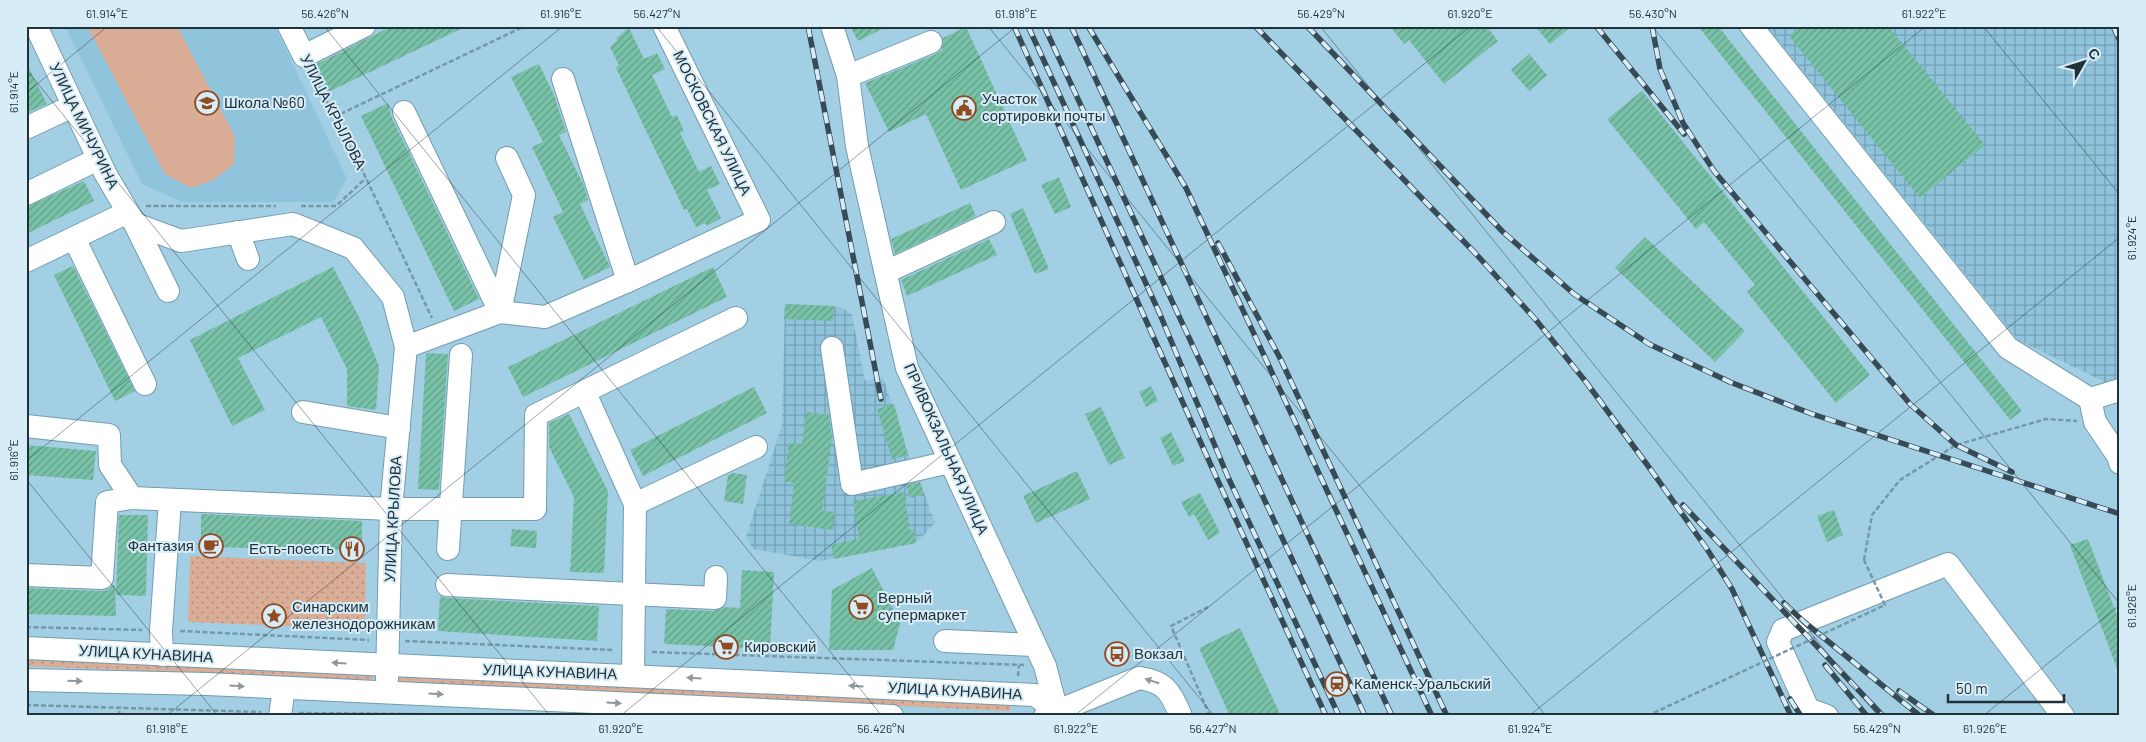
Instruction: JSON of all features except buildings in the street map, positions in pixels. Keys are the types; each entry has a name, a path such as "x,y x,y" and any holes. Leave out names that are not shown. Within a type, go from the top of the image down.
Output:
{"street":[{"name":"УЛИЦА МИЧУРИНА","path":"36,26 98,159 129,214 168,291"},
{"name":"УЛИЦА КРЫЛОВА","path":"289,26 304,56"},
{"name":"МОСКОВСКАЯ УЛИЦА","path":"628,281 759,220 664,26"},
{"name":"ПРИВОКЗАЛЬНАЯ УЛИЦА","path":"832,26 848,76 857,146 908,368 1045,666 1053,714"},
{"path":"1752,26 2008,348 2090,399 2095,422 2118,456 2120,463"},
{"path":"304,56 360,27"},
{"path":"848,76 930,42"},
{"path":"26,261 129,214 181,241 293,224 353,248 393,297 406,347 500,312 544,317 628,281 563,80"},
{"path":"26,128 73,106"},
{"path":"404,112 500,312"},
{"path":"500,312 524,195 507,158"},
{"path":"26,194 98,159"},
{"path":"886,272 994,222"},
{"path":"238,232 248,259"},
{"path":"74,238 145,384"},
{"path":"26,575 102,578 107,502 132,498 391,509 535,509 536,414 585,393 736,318"},
{"name":"УЛИЦА КРЫЛОВА","path":"387,692 391,509 406,347"},
{"path":"832,348 852,484 950,462"},
{"path":"448,549 461,354"},
{"path":"2090,399 2120,390"},
{"path":"585,393 635,504 633,675"},
{"path":"303,412 399,428"},
{"path":"26,426 108,436 110,465 132,498"},
{"path":"635,504 756,447"},
{"path":"162,655 161,630 170,500"},
{"path":"1826,716 1808,709 1778,642 1784,630 1948,564 2063,716"},
{"path":"447,585 715,598 716,577"},
{"path":"945,641 1035,645"},
{"name":"УЛИЦА КУНАВИНА","path":"26,648 1035,695 1053,714"},
{"path":"1053,714 1139,678 1155,680 1168,689 1182,716"},
{"name":"УЛИЦА КУНАВИНА","path":"26,680 387,692 566,708 892,716"},
{"path":"280,714 284,688"}],"path":[{"path":"334,117 526,26"},
{"name":"УЛИЦА КРЫЛОВА","path":"304,56 366,178 440,334"},
{"path":"298,206 336,206 366,178"},
{"path":"129,214 278,206"},
{"path":"1649,715 1885,605 1864,560 1872,515 1900,480 1956,445 2046,419 2095,422"},
{"path":"1210,606 1171,626 1210,716"},
{"path":"26,627 161,630 632,651 1045,666"},
{"path":"26,705 280,714 426,714"},
{"path":"119,716 120,707"}],"shaded area":[{"name":"Школа №60","path":"65,26 275,26 347,179 333,202 182,202 142,184"},
{"path":"87,26 177,26 235,137 234,164 213,180 191,188 165,174"},
{"path":"1767,26 2120,26 2120,382 2111,385 2018,340"},
{"path":"785,304 841,307 852,315 865,381 883,377 908,454 935,523 916,543 821,561 753,549 746,537 782,425"},
{"path":"190,556 366,563 365,629 188,622"},
{"path":"26,659 370,673 374,676 371,680 26,666"},
{"path":"399,673 1010,703 1010,711 400,681 397,677"}],"railway":[{"path":"808,26 881,399"},
{"path":"1014,26 1218,481 1326,716"},
{"path":"1028,26 1159,312 1228,477 1339,716"},
{"path":"1044,26 1365,716"},
{"path":"1071,26 1392,716"},
{"path":"1088,26 1186,188 1432,716"},
{"path":"1255,26 1476,254 1536,320 1586,382 1707,549 1732,589 1791,716"},
{"path":"1307,26 1503,232 1574,294 1649,344 1730,382 1812,414 2120,514"},
{"path":"1596,26 1684,134"},
{"path":"1652,26 1660,69 1683,123 1714,171 1910,404 1956,445 2012,472"},
{"path":"2113,26 2120,41"},
{"path":"1218,243 1281,360 1447,716"},
{"path":"1683,505 1883,716"},
{"path":"1784,603 1803,621 1920,716"},
{"path":"1825,665 1867,716"},
{"path":"1899,691 1935,716"},
{"path":"1790,699 1801,716"}],"place":[{"name":"Школа №60","path":"207,103"},
{"name":"Участок сортировки почты","path":"964,108"},
{"name":"Фантазия","path":"211,546"},
{"name":"Есть-поесть","path":"352,549"},
{"name":"Верный супермаркет","path":"861,607"},
{"name":"Синарским железнодорожникам","path":"274,616"},
{"name":"Кировский","path":"726,647"},
{"name":"Вокзал","path":"1117,654"},
{"name":"Каменск-Уральский","path":"1337,684"}]}
